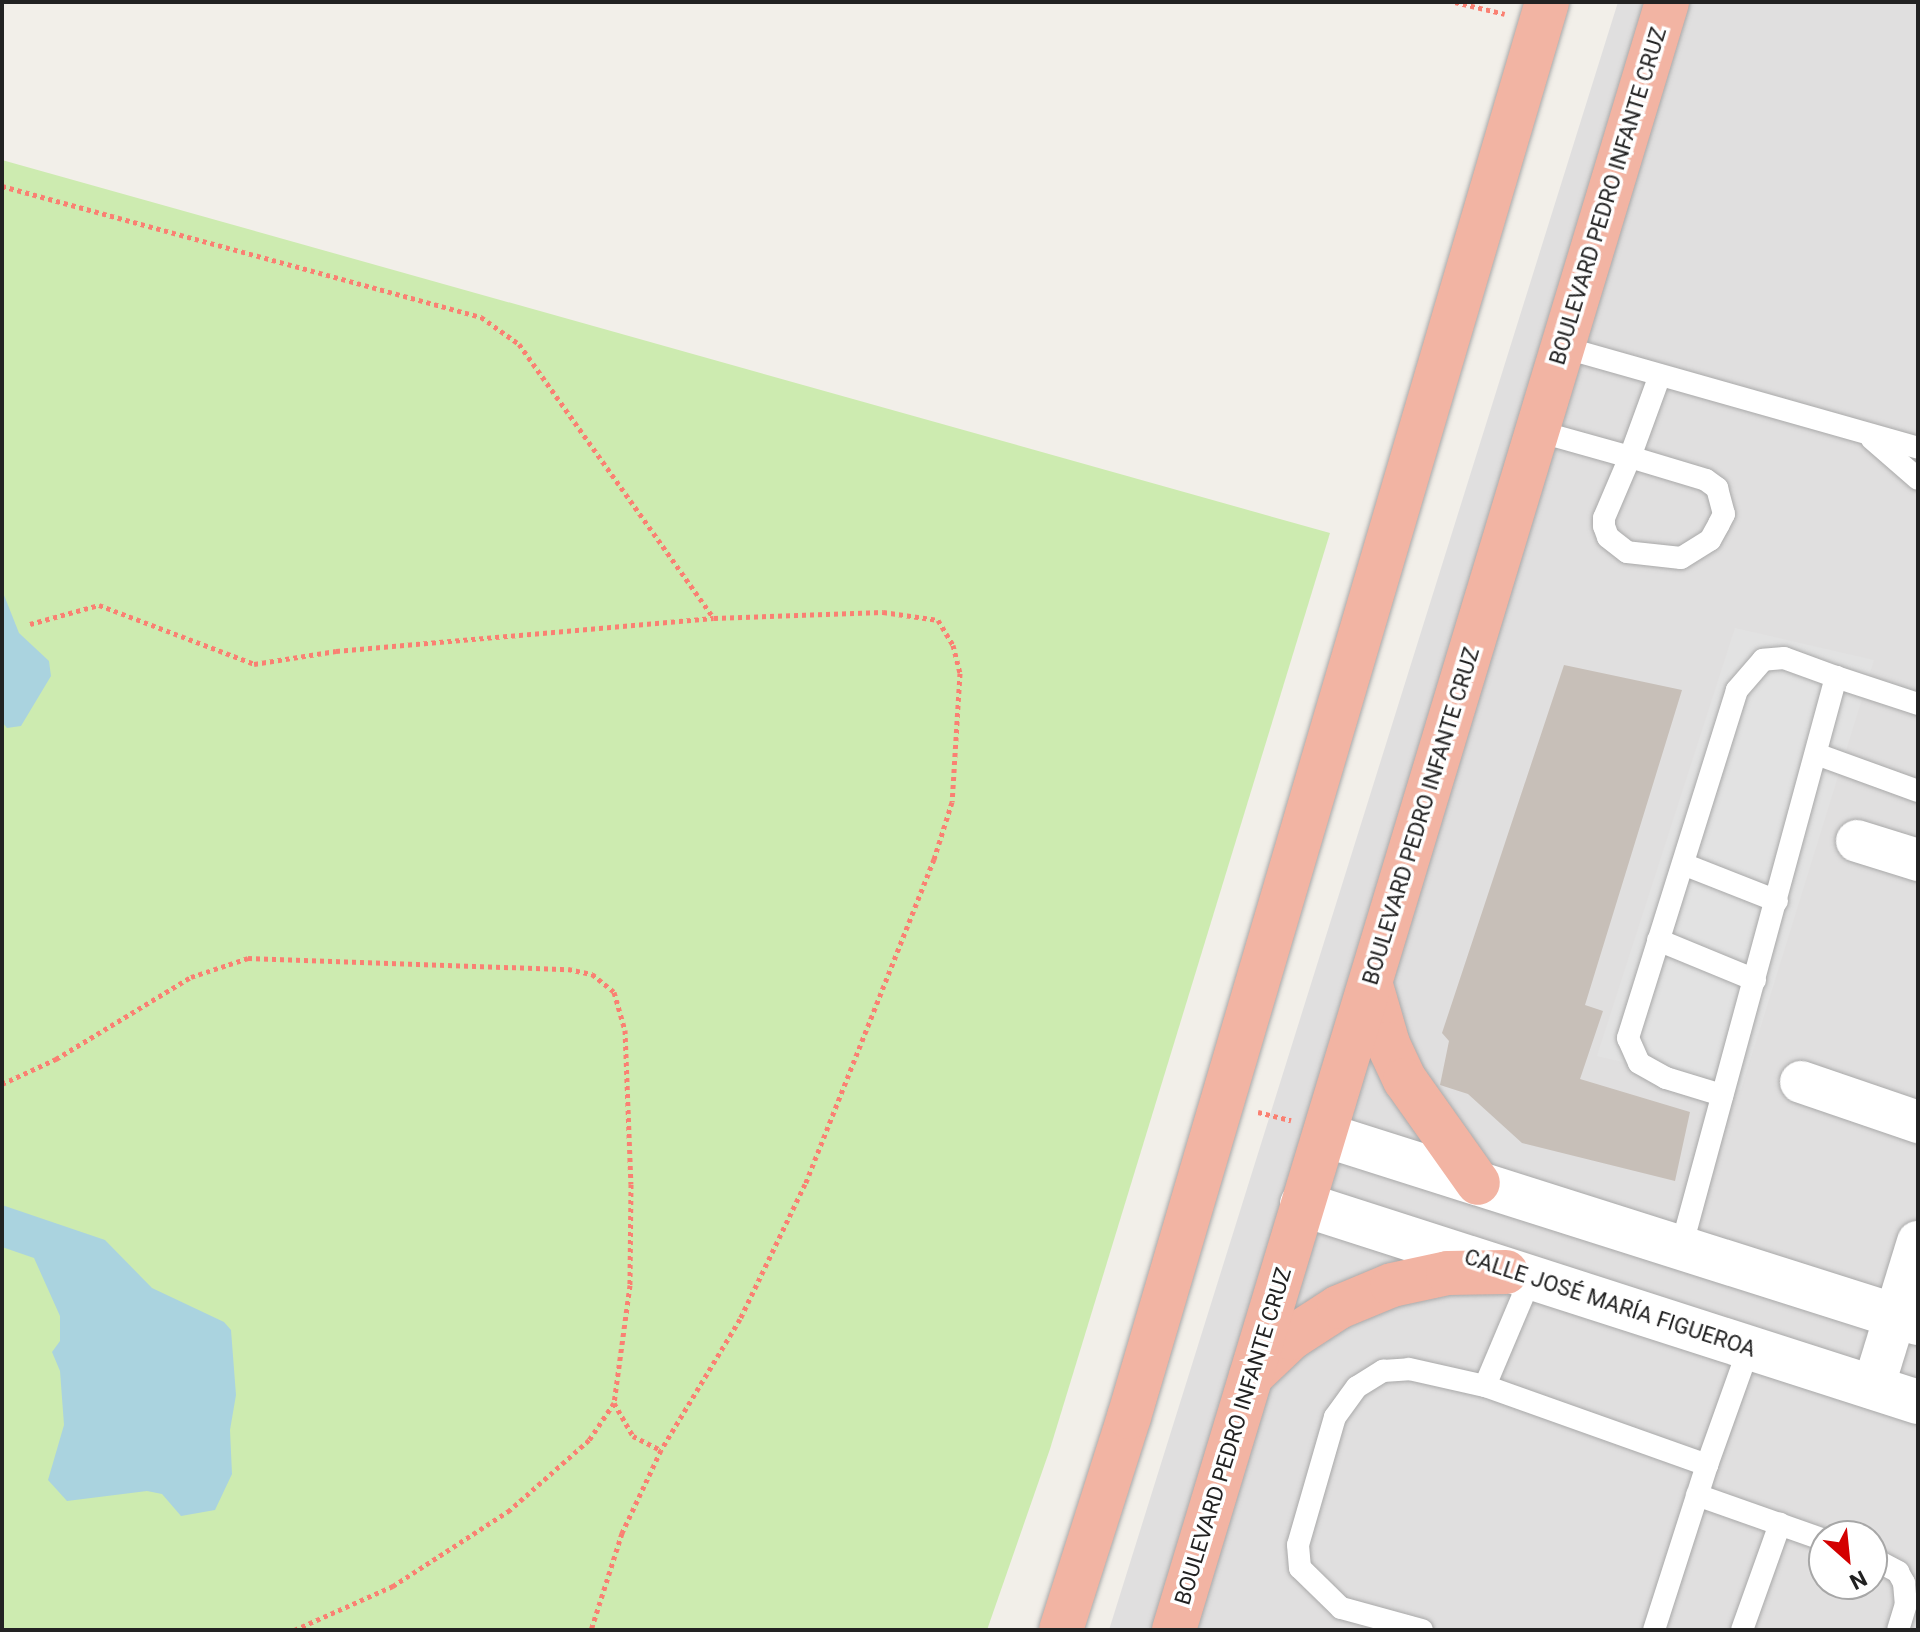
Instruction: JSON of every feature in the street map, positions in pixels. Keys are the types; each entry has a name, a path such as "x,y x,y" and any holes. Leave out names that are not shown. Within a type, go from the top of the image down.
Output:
{"highway":[{"name":"BOULEVARD PEDRO INFANTE CRUZ","path":"1174,1630 1667,2"},
{"path":"1061,1630 1221,1104 1544,12"},
{"path":"1371,985 1388,1044 1405,1080 1478,1183"},
{"path":"1249,1378 1291,1338 1339,1307 1420,1279 1518,1274"}],"street":[{"path":"1857,841 1918,860"},
{"path":"1801,1082 1918,1122"},
{"path":"1326,1132 1906,1319"},
{"name":"CALLE JOSÉ MARÍA FIGUEROA","path":"1302,1204 1918,1402"},
{"path":"1873,1388 1906,1319 1918,1242"}],"lane":[{"path":"1562,347 1918,448"},
{"path":"1537,431 1630,457 1717,488 1724,514 1710,540 1681,558 1642,556 1616,546 1608,537 1604,518 1630,457 1660,375"},
{"path":"1865,433 1918,479"},
{"path":"1722,1095 1666,1078 1631,1053 1632,1021 1730,710 1753,667 1784,658 1918,704"},
{"path":"1681,1248 1819,755 1836,677"},
{"path":"1819,755 1918,791"},
{"path":"1683,864 1777,901"},
{"path":"1658,940 1755,980"},
{"path":"1485,1386 1518,1274"},
{"path":"1654,1630 1707,1465 1749,1348"},
{"path":"1422,1630 1341,1608 1300,1568 1298,1545 1335,1417 1357,1387 1383,1371 1409,1369 1485,1386 1707,1465"},
{"path":"1697,1495 1808,1534"},
{"path":"1742,1630 1780,1524"},
{"path":"1888,1567 1898,1572 1904,1583 1906,1604 1898,1630"}],"path":[{"path":"1455,2 1544,12"},
{"path":"2,186 481,317 519,344 714,618"},
{"path":"30,624 99,605 254,664 336,651 714,618 883,612 938,620 960,673 952,802 805,1184 740,1319 661,1450 622,1533 591,1630"},
{"path":"2,1084 56,1059 191,977 248,958 307,956 592,974 614,992 625,1030 630,1285 614,1403 563,1466 510,1510 393,1586 294,1630"},
{"path":"1221,1104 1326,1132"},
{"path":"614,1403 633,1436 661,1450"}],"shaded area":[{"path":"1618,2 1918,2 1918,1630 1109,1630"},
{"path":"1735,628 1874,660 1741,1090 1597,1056"}],"green space":[{"path":"2,160 1330,533 1050,1449 987,1630 2,1630"}],"water":[{"path":"2,590 19,633 49,661 51,676 21,726 7,728 2,722"},
{"path":"2,1205 105,1240 152,1288 224,1322 231,1330 236,1395 230,1430 232,1474 215,1510 181,1516 162,1494 147,1491 67,1501 48,1480 64,1425 60,1371 52,1352 60,1341 60,1316 34,1258 2,1247"}],"building":[{"path":"1564,665 1682,690 1585,1005 1603,1011 1580,1079 1690,1112 1675,1181 1522,1143 1468,1094 1440,1085 1449,1041 1442,1033"}]}
